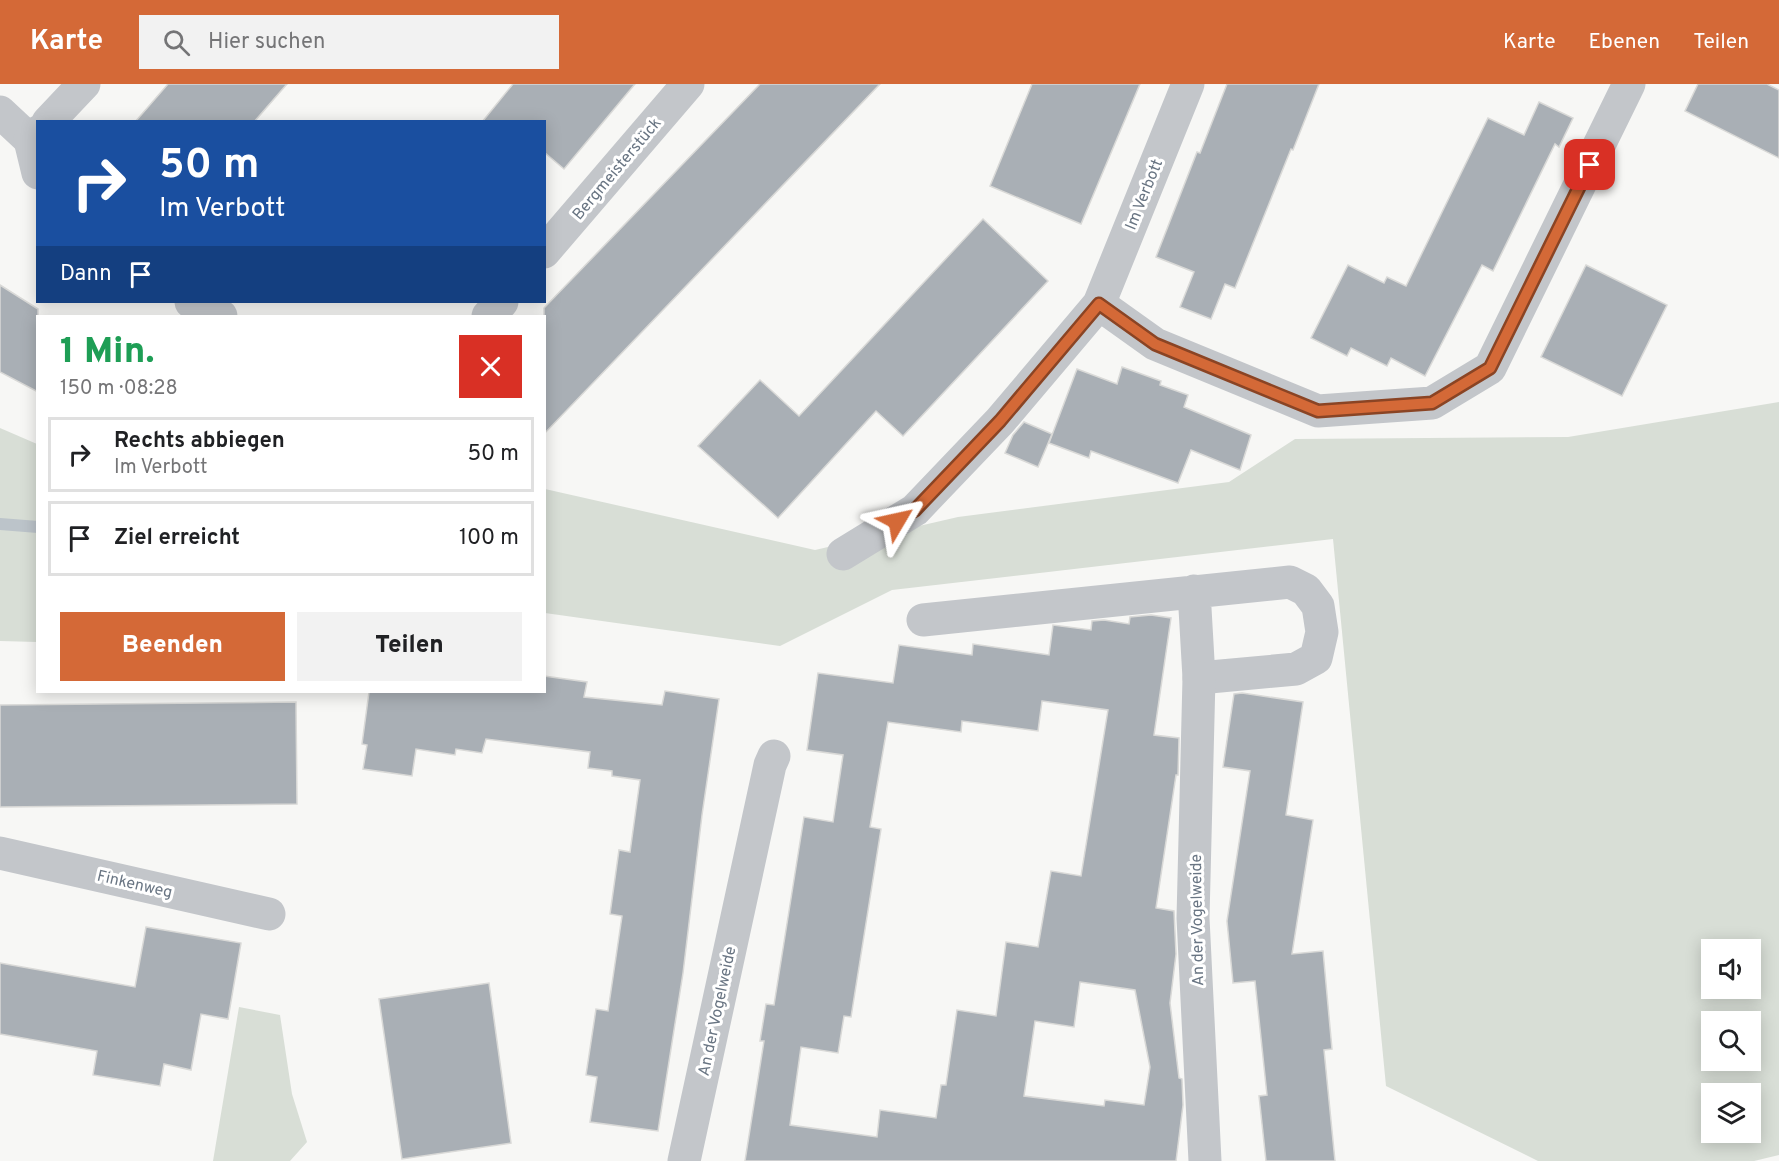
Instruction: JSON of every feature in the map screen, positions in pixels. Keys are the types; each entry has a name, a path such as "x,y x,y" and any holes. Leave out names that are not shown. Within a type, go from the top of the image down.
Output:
{"street":[{"path":"49,120 84,84"},
{"name":"Bergmeisterstück","path":"546,250 688,84"},
{"name":"Im Verbott","path":"843,554 915,510 1000,421 1099,304 1188,84"},
{"path":"1099,304 1155,344 1318,411 1432,403 1490,368 1629,84"},
{"path":"0,112 36,130"},
{"path":"193,303 219,315"},
{"path":"489,315 501,303"},
{"path":"923,620 1290,582 1306,590 1318,606 1322,632 1316,658 1296,669 1199,678"},
{"name":"An der Vogelweide","path":"1194,591 1199,678 1193,918 1205,1161"},
{"name":"An der Vogelweide","path":"684,1161 774,756"},
{"name":"Finkenweg","path":"0,853 269,914"}],"shaded area":[{"path":"1779,402 1779,1155 1754,1161 1538,1161 1386,1086 1333,539 892,590 780,646 546,613 546,489 815,550 958,517 1229,482 1295,439 1568,437"},
{"path":"0,428 36,444 36,642 0,641"},
{"path":"239,1007 280,1015 292,1094 307,1142 290,1161 213,1161"}],"building":[{"path":"168,84 287,84 256,120 137,120"},
{"path":"513,84 635,84 564,169 546,154 546,120 484,120"},
{"path":"760,84 880,84 546,432 546,315 544,315 544,308"},
{"path":"1032,84 1140,84 1081,224 990,186"},
{"path":"1227,84 1319,84 1235,288 1225,284 1211,319 1180,307 1194,272 1156,257 1197,152 1200,153"},
{"path":"1698,84 1767,84 1779,90 1779,158 1685,111"},
{"path":"1539,102 1573,118 1559,147 1555,144 1493,271 1482,265 1425,376 1391,358 1387,366 1351,348 1347,356 1311,338 1348,265 1384,283 1387,277 1406,286 1488,118 1524,135"},
{"path":"983,219 1048,281 903,436 876,411 778,518 698,446 760,380 799,416"},
{"path":"1586,265 1667,305 1622,396 1541,357"},
{"path":"0,285 38,309 38,315 36,315 36,391 0,372"},
{"path":"1122,367 1161,381 1160,385 1188,395 1184,407 1251,435 1240,470 1191,450 1178,483 1091,451 1089,458 1049,443 1077,369 1117,384"},
{"path":"1024,422 1052,434 1038,467 1005,453 1013,435"},
{"path":"1151,615 1171,618 1154,735 1179,738 1178,775 1176,775 1156,908 1174,911 1176,954 1170,1003 1179,1078 1182,1079 1183,1105 1176,1161 745,1161 764,1041 760,1041 766,1004 774,1005 804,817 833,822 843,755 807,750 818,673 893,683 899,645 972,655 973,644 1049,655 1053,625 1091,630 1092,621 1104,620 1129,624 1130,617","holes":["1042,701 1108,710 1081,876 1051,871 1038,947 1006,942 996,1016 957,1010 946,1085 941,1085 936,1118 880,1110 877,1137 790,1125 801,1047 838,1053 844,1016 851,1017 881,829 870,827 888,722 961,732 962,721 1038,731","1080,982 1135,990 1150,1067 1144,1105 1105,1100 1104,1106 1024,1096 1035,1021 1074,1027"]},
{"path":"546,676 587,682 584,697 662,705 665,691 719,699 683,973 658,1131 590,1122 597,1077 586,1075 596,1009 608,1011 622,916 610,914 619,850 630,852 640,780 612,776 612,771 588,768 590,752 486,739 482,753 456,749 455,755 416,749 412,776 363,769 367,745 362,744 369,693 546,693"},
{"path":"1242,693 1303,702 1286,815 1313,820 1292,954 1323,951 1332,1049 1324,1050 1335,1161 1266,1161 1259,1096 1267,1095 1255,981 1233,983 1227,921 1250,771 1223,767 1234,694"},
{"path":"296,702 297,804 0,807 0,705"},
{"path":"146,927 241,943 228,1019 201,1014 191,1070 164,1064 160,1086 93,1075 97,1051 0,1034 0,963 135,987"},
{"path":"489,983 511,1143 402,1159 379,999"}],"waterway":[{"path":"0,524 36,527"}],"route":[{"path":"897,521 915,510 1000,421 1099,304 1155,344 1318,411 1432,403 1490,368 1590,165"}]}
